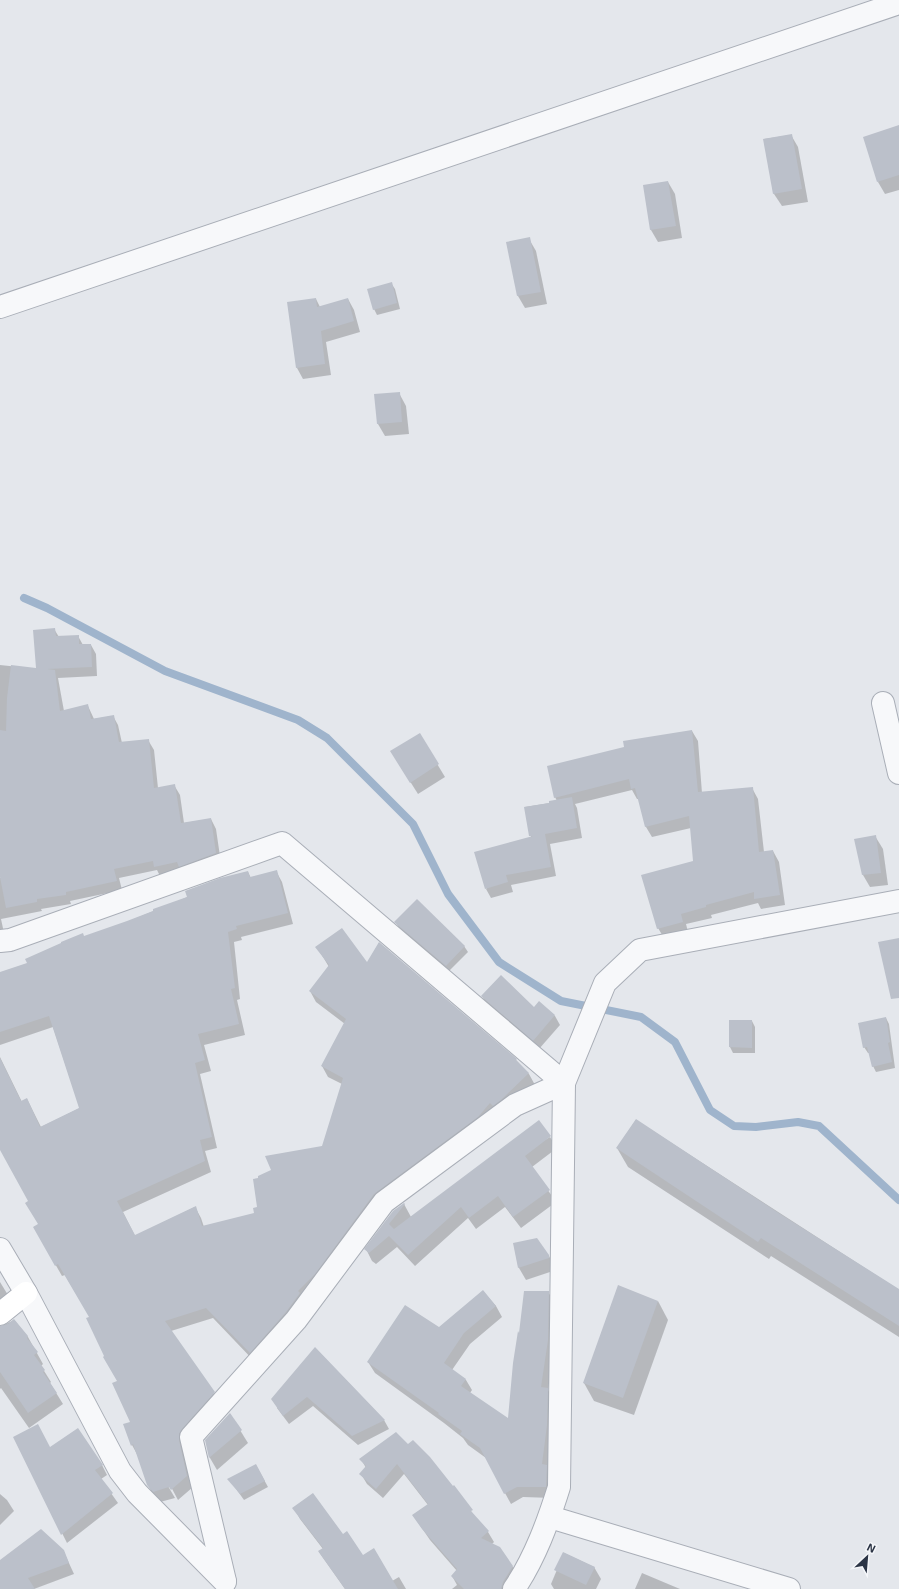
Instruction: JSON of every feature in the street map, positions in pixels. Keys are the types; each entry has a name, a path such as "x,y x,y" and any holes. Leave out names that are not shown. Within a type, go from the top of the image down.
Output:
{"street":[{"path":"0,307 899,3"},
{"path":"883,703 899,773"},
{"path":"0,941 10,940 282,843 564,1083"},
{"path":"514,1589 525,1572 550,1517 559,1486 564,1083 605,983 640,950 899,901"},
{"path":"228,1585 191,1437 296,1320 384,1202 515,1105 564,1083"},
{"path":"0,1249 26,1293 120,1471 137,1493 228,1585"},
{"path":"0,1314 26,1293"},
{"path":"550,1517 789,1589"}],"building":[{"path":"899,125 899,175 877,182 863,137"},
{"path":"792,134 802,189 773,194 763,139"},
{"path":"668,181 676,226 650,230 643,185"},
{"path":"530,237 541,292 517,296 506,242"},
{"path":"392,282 397,303 373,310 367,289"},
{"path":"316,298 317,307 348,298 354,321 321,331 325,364 296,368 287,302"},
{"path":"400,392 402,422 377,424 374,394"},
{"path":"55,628 56,636 79,635 79,644 91,644 92,667 47,669 55,670 60,711 88,704 91,719 114,715 119,742 149,739 154,788 175,784 181,823 211,818 216,853 179,867 177,862 154,867 153,861 114,869 117,881 66,892 66,895 37,899 37,902 6,908 0,877 0,730 6,731 7,698 11,665 36,668 33,630"},
{"path":"692,730 698,792 753,787 759,852 773,850 780,895 754,899 754,892 706,905 706,907 681,914 683,922 657,929 641,875 693,861 689,816 645,827 635,788 631,789 629,779 554,798 547,766 624,747 623,741"},
{"path":"420,733 439,764 410,783 390,751"},
{"path":"572,797 577,828 545,834 551,867 506,875 508,882 485,889 474,852 533,836 529,836 524,807"},
{"path":"876,835 881,873 862,875 854,839"},
{"path":"277,870 288,913 236,926 237,929 228,932 235,988 231,989 239,1024 198,1034 205,1060 195,1063 212,1137 200,1140 205,1161 117,1201 135,1235 196,1206 202,1226 254,1213 253,1208 257,1207 253,1179 258,1178 258,1176 271,1170 265,1156 322,1146 343,1078 321,1066 346,1019 309,991 329,965 315,947 342,928 367,962 379,942 517,1059 516,1060 529,1073 501,1100 493,1106 490,1103 478,1117 374,1194 315,1274 298,1291 300,1293 286,1312 250,1353 206,1308 165,1321 215,1392 179,1434 187,1476 171,1490 169,1487 153,1492 147,1485 133,1444 131,1446 123,1424 130,1422 112,1383 117,1381 103,1357 104,1356 86,1318 89,1317 58,1264 55,1266 33,1227 38,1224 25,1203 28,1201 0,1150 0,1058 21,1101 27,1098 40,1127 79,1108 49,1016 0,1032 0,972 27,963 25,959 83,933 84,936 187,897 185,891 220,878 248,871 250,877"},
{"path":"417,899 465,946 446,966 394,922"},
{"path":"899,938 899,998 891,999 878,942"},
{"path":"501,975 534,1007 539,1001 555,1015 533,1041 481,996"},
{"path":"886,1017 890,1042 888,1043 892,1062 872,1067 867,1047 863,1048 858,1023"},
{"path":"729,1020 752,1020 752,1048 729,1047"},
{"path":"636,1119 777,1212 899,1289 899,1326 761,1238 758,1242 616,1148"},
{"path":"539,1120 551,1136 525,1156 550,1190 513,1217 498,1196 469,1218 461,1207 408,1255 389,1236 369,1253 364,1249 393,1211 404,1203 405,1204 389,1224 394,1229"},
{"path":"537,1238 549,1255 549,1258 518,1268 513,1243"},
{"path":"618,1285 658,1301 623,1398 583,1383"},
{"path":"483,1290 496,1306 464,1333 444,1363 466,1379 461,1386 508,1418 513,1363 518,1331 519,1333 524,1291 549,1291 548,1340 541,1387 548,1388 547,1425 542,1464 547,1465 546,1487 517,1487 504,1494 480,1448 460,1434 462,1431 438,1414 439,1413 367,1362 405,1305 439,1327"},
{"path":"14,1319 28,1336 27,1338 38,1352 34,1355 45,1370 43,1372 57,1393 28,1413 0,1372 0,1326 8,1324"},
{"path":"315,1347 385,1420 352,1436 307,1397 283,1416 271,1399"},
{"path":"230,1413 242,1430 209,1458 205,1440"},
{"path":"38,1424 50,1447 78,1428 103,1465 95,1470 113,1493 61,1535 13,1437"},
{"path":"396,1432 408,1444 413,1440 430,1457 473,1510 471,1511 489,1531 481,1538 500,1547 513,1566 503,1582 501,1589 464,1589 451,1576 457,1569 422,1529 412,1515 428,1504 397,1464 376,1489 359,1474 366,1466 359,1459"},
{"path":"256,1464 265,1481 240,1494 227,1479"},
{"path":"313,1493 343,1534 347,1531 363,1555 374,1548 398,1589 345,1589 318,1551 323,1548 292,1508"},
{"path":"41,1529 64,1550 69,1563 28,1578 35,1589 0,1589 0,1560"},
{"path":"563,1552 595,1567 586,1585 554,1570"}],"waterway":[{"path":"24,598 47,608 165,671 298,720 327,738 413,824 448,894 499,962 561,1001 641,1017 675,1042 710,1110 734,1126 756,1127 798,1122 819,1126 899,1200"}]}
